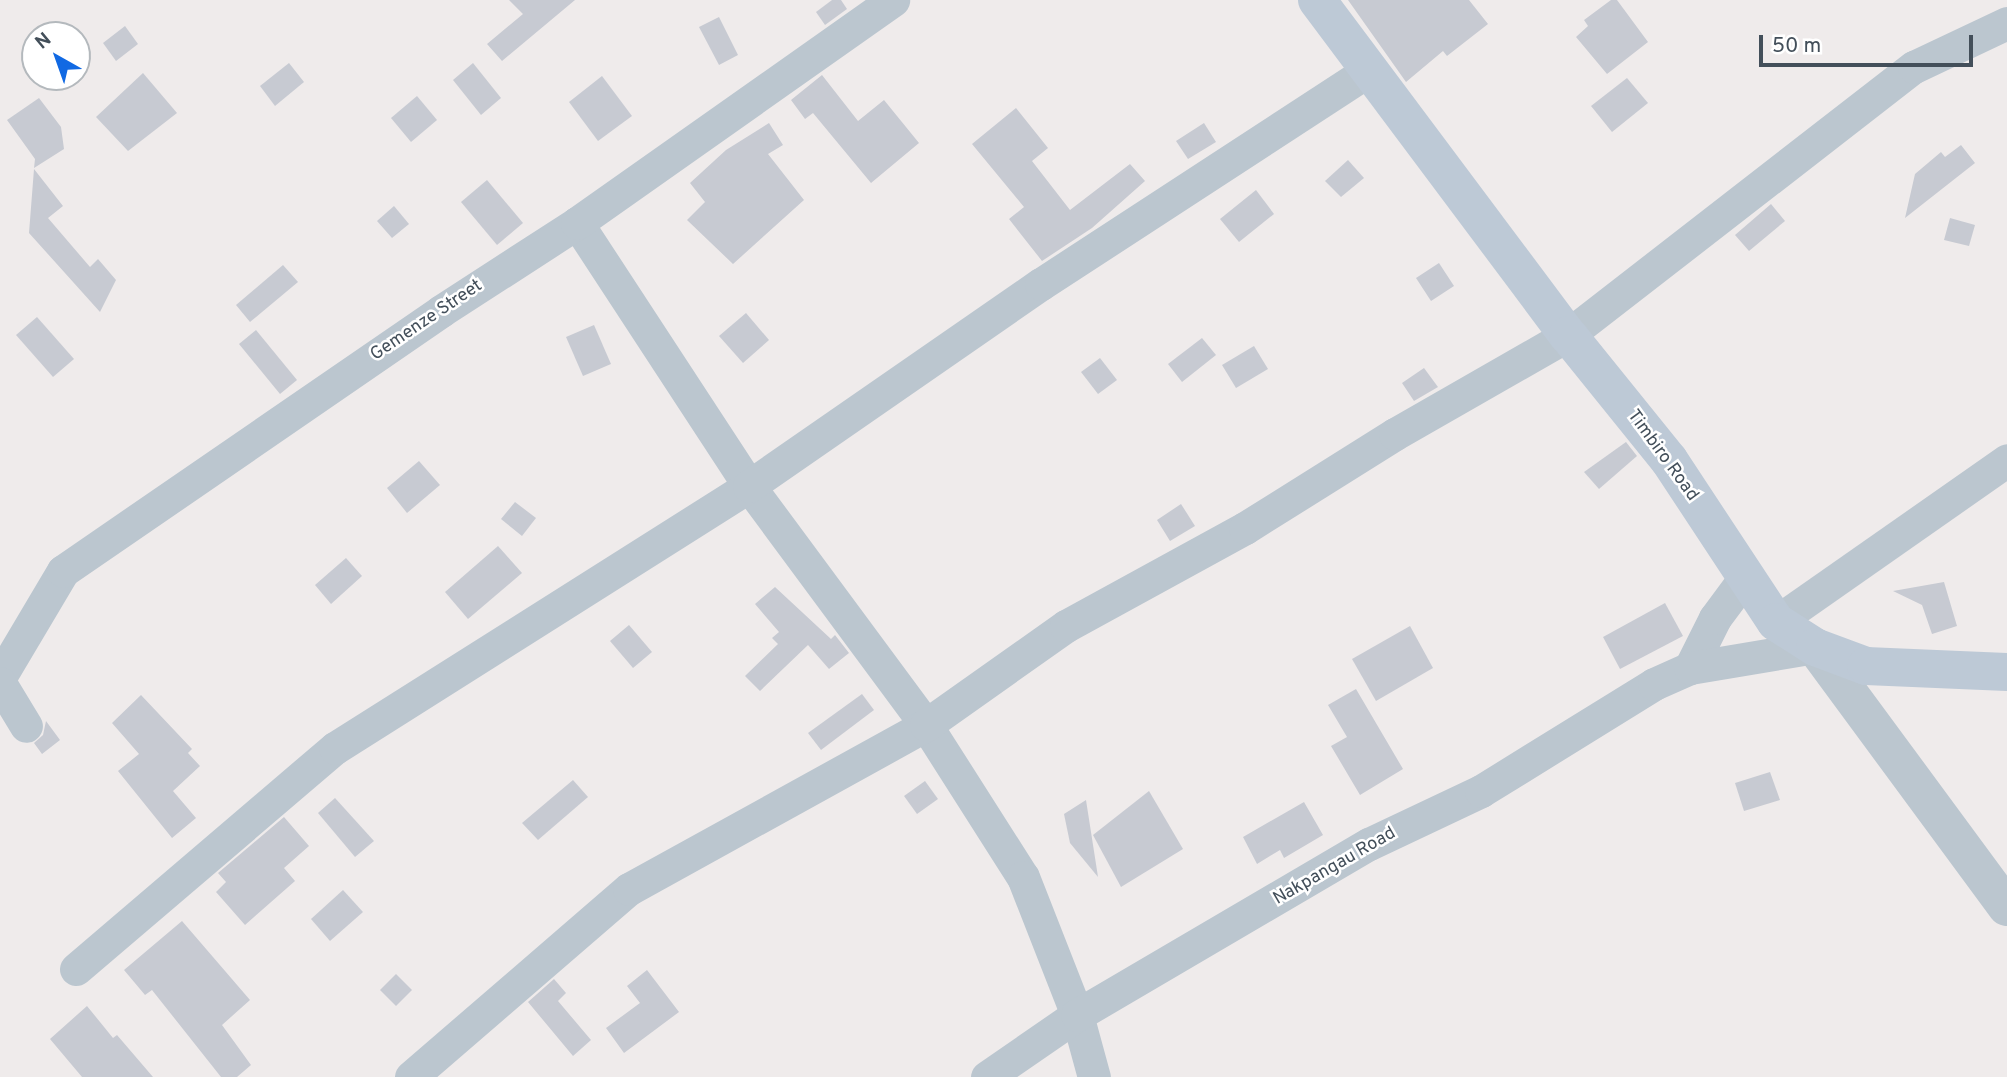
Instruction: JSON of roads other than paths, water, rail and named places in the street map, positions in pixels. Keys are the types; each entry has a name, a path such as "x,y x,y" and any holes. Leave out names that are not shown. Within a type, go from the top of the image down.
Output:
{"main road":[{"name":"Timbiro Road","path":"1317,0 1568,335 1669,460 1744,579 1776,622 1815,647"},
{"path":"1815,647 1866,666 2007,672"}],"street":[{"name":"Gemenze Street","path":"0,677 64,571 440,310 577,223 893,0"},
{"path":"411,1077 629,889 926,725 1066,626 1245,528 1395,434 1568,335 1914,67 2007,23"},
{"path":"76,969 335,748 749,486 1041,284 1369,70"},
{"path":"577,223 749,486 926,725 1023,877 1077,1015 1094,1077"},
{"path":"1776,622 2007,460"},
{"path":"1690,668 1715,618 1744,579"},
{"name":"Nakpangau Road","path":"987,1077 1077,1015 1369,844 1481,791 1654,684 1690,668 1815,647"},
{"name":"Timbiro Road","path":"1815,647 2007,907"},
{"path":"0,683 26,726"}]}
